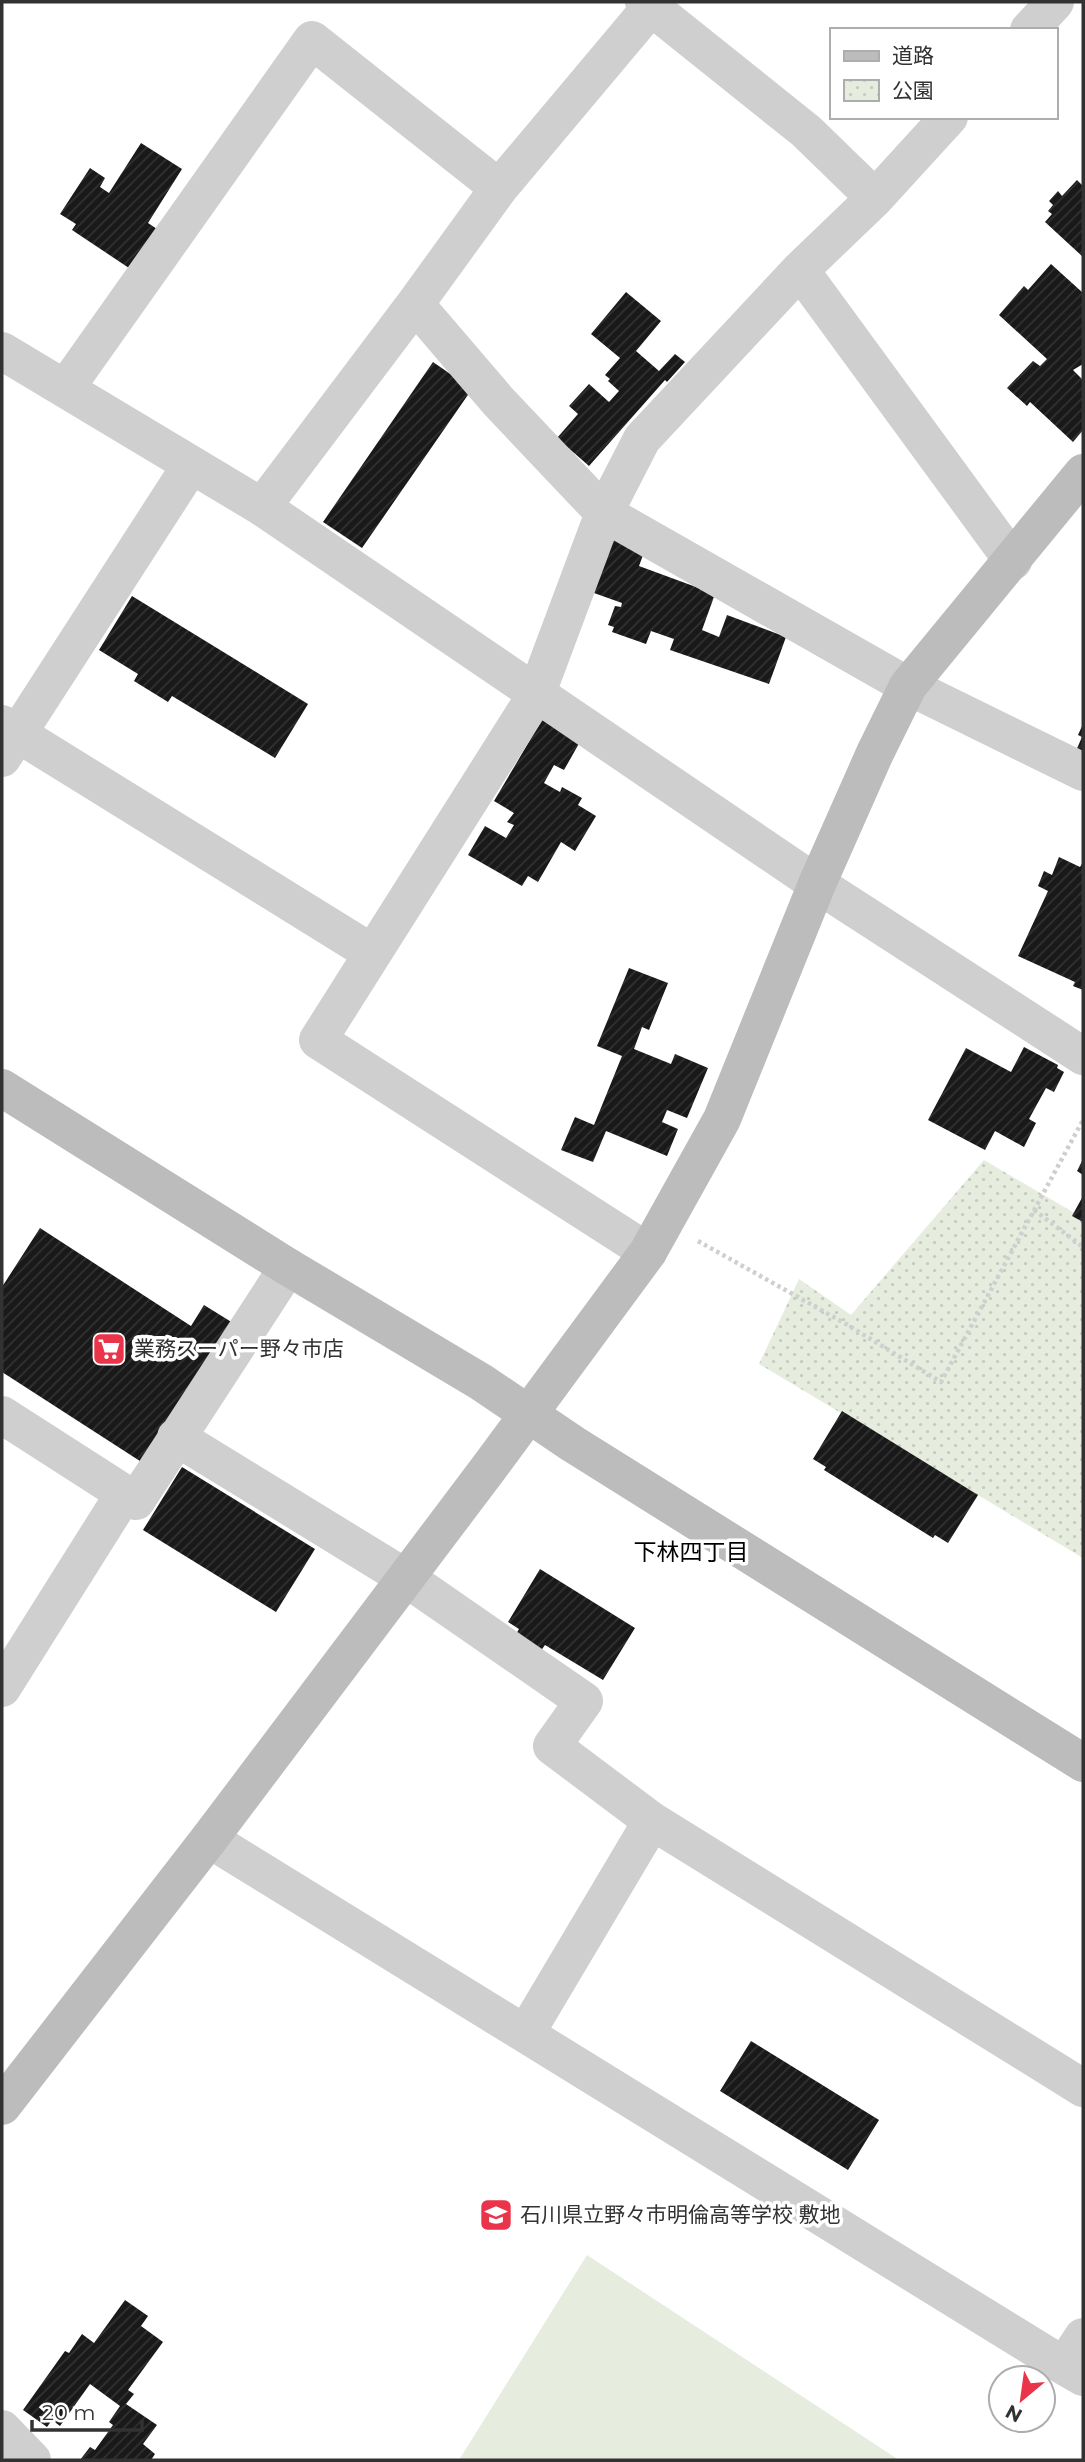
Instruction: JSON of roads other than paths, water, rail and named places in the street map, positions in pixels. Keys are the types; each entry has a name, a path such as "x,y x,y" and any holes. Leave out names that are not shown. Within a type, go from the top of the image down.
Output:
{"street":[{"path":"1031,28 1055,2"},
{"path":"262,507 499,188 648,4 806,131 875,198"},
{"path":"65,389 312,40 499,188"},
{"path":"657,1237 318,1040 536,695 604,513 642,439 800,270 875,198 946,119"},
{"path":"800,270 1013,561"},
{"path":"415,304 498,401 604,513 908,686 1083,772"},
{"path":"2,351 262,507 817,884 1083,1056"},
{"path":"191,465 7,738 372,953"},
{"path":"2,2106 209,1839 406,1578 657,1237 722,1119 817,884 908,686 1083,474"},
{"path":"2,1088 288,1267 481,1382 1083,1763"},
{"path":"2,1415 136,1501 288,1267"},
{"path":"176,1437 406,1578 584,1701 552,1746 652,1821 1083,2088"},
{"path":"2,1688 124,1494"},
{"path":"526,2033 652,1821"},
{"path":"209,1839 526,2033 1077,2360"},
{"path":"2,2429 32,2460"}],"place":[{"name":"業務スーパー野々市店","path":"109,1349"},
{"name":"石川県立野々市明倫高等学校 敷地","path":"496,2215"}],"district":[{"name":"下林四丁目","path":"691,1552"}]}
